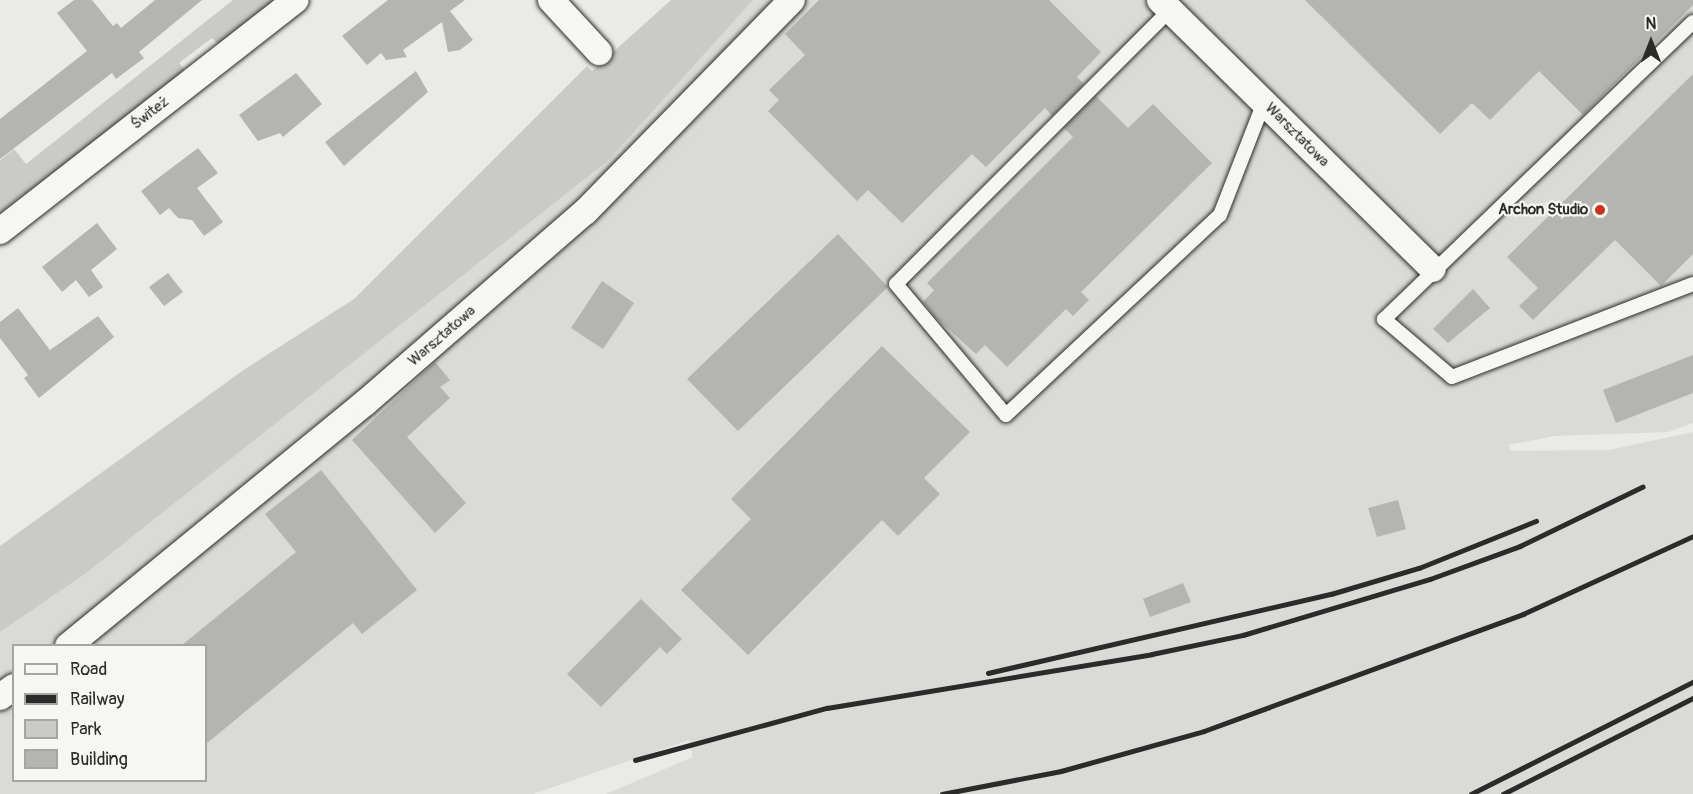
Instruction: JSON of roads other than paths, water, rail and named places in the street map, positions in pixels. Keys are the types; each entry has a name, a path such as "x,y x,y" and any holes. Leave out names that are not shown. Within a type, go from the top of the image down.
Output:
{"street":[{"name":"Świteź","path":"1,228 296,0"},
{"path":"551,0 600,52"},
{"name":"Warsztatowa","path":"69,644 132,597 365,402 585,212 792,0"},
{"name":"Warsztatowa","path":"1165,5 1433,269"}],"lane":[{"path":"1165,5 896,284 1006,415 1220,215 1264,102"},
{"path":"1693,22 1384,318 1452,377 1693,284"}],"railway":[{"path":"635,760 827,708 1152,654 1243,635 1430,579 1520,546 1642,487"},
{"path":"988,673 1331,594 1419,568 1536,521"},
{"path":"942,794 1061,771 1204,731 1523,614 1693,536"},
{"path":"1471,794 1693,682"},
{"path":"1503,794 1693,698"}],"place":[{"name":"Archon Studio","path":"1600,210"}]}
